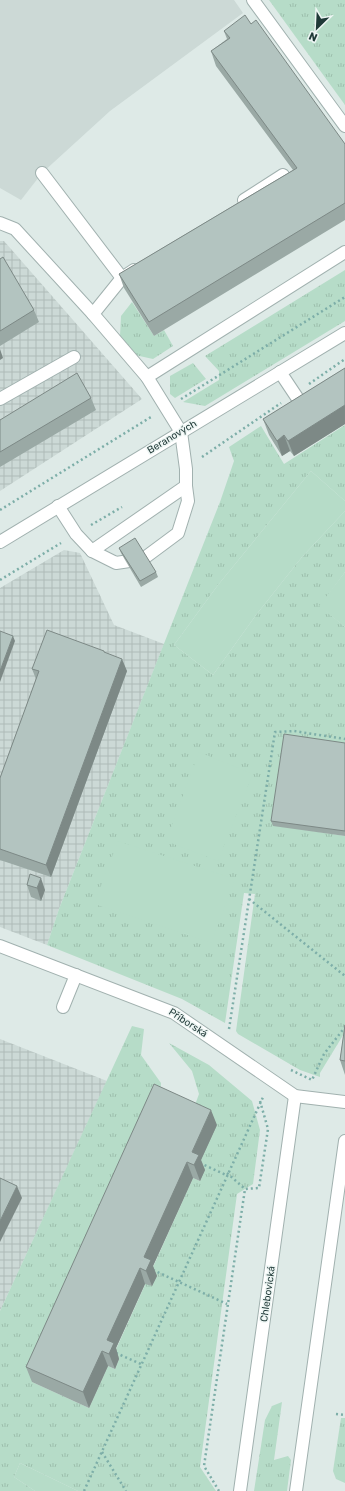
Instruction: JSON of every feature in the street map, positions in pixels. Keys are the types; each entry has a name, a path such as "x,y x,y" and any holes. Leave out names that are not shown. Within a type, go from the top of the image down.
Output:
{"street":[{"path":"253,0 345,126"},
{"path":"42,173 122,278"},
{"path":"236,205 283,175"},
{"path":"0,223 15,229 93,314 147,377 181,432 186,469 188,501 178,533 143,559 116,563 92,551 76,534 58,506"},
{"path":"147,377 345,252"},
{"path":"93,314 122,278 142,266"},
{"name":"Beranových","path":"0,542 345,333"},
{"path":"0,399 74,357"},
{"path":"280,372 302,405"},
{"path":"291,412 314,397"},
{"path":"92,551 186,486"},
{"name":"Příborská","path":"0,946 174,1013 295,1096 345,1102"},
{"path":"63,1007 76,975"},
{"name":"Chlebovická","path":"240,1491 295,1096"},
{"path":"296,1491 345,1141"}],"path":[{"path":"0,510 345,297"},
{"path":"203,457 345,359"},
{"path":"0,580 60,543"},
{"path":"228,1033 275,732 294,731 345,739"},
{"path":"249,899 345,976"},
{"path":"287,1068 312,1080 324,1054 345,1027"},
{"path":"84,1491 179,1282 227,1174 260,1100 268,1129 259,1188 245,1188 227,1174 200,1163"},
{"path":"219,1491 204,1466 245,1188"},
{"path":"152,1269 227,1304"},
{"path":"114,1352 141,1364"},
{"path":"336,1414 345,1415"},
{"path":"102,1452 126,1491"}],"shaded area":[{"path":"0,0 234,0 243,13 110,111 42,173 21,200 0,188"},
{"path":"0,241 4,241 142,399 0,491"},
{"path":"64,550 80,553 114,625 164,644 59,909 47,945 0,927 0,588"},
{"path":"0,1039 107,1081 0,1311"}],"green space":[{"path":"269,0 345,0 345,105"},
{"path":"345,270 345,321 205,406 183,402 219,380 219,371 205,356"},
{"path":"132,302 154,336 164,330 173,346 153,359 135,355 120,336 121,316"},
{"path":"193,363 206,379 175,398 170,394 170,376"},
{"path":"345,425 345,501 311,471 218,585 174,645 213,675 256,615 302,557 345,511 345,572 320,606 345,627 345,748 273,825 345,836 345,1032 320,1073 320,1077 300,1070 238,1034 236,1031 255,894 244,893 225,1023 182,999 47,945 59,909 220,502 234,461 229,447 261,426 284,464"},
{"path":"311,471 345,501 345,511 302,557 256,615 213,675 174,645 218,585"},
{"path":"345,572 345,627 319,606"},
{"path":"199,752 253,774 218,861 166,841"},
{"path":"118,841 235,879 211,943 94,904"},
{"path":"132,1026 144,1029 141,1055 161,1083 160,1100 32,1382 89,1408 108,1366 115,1369 119,1359 113,1356 193,1178 200,1181 192,1113 199,1094 192,1071 169,1043 209,1065 252,1101 260,1130 253,1184 237,1194 200,1467 216,1491 78,1491 20,1463 14,1477 35,1491 0,1491 0,1311"},
{"path":"282,1402 274,1460 288,1456 291,1460 287,1491 254,1491 265,1420 272,1406"},
{"path":"341,1418 345,1418 345,1483 336,1479 333,1471"},
{"path":"20,1463 78,1491 35,1491 14,1477"}],"building":[{"path":"245,15 251,24 256,20 345,144 345,203 149,322 119,274 297,168 211,51 230,38 224,31"},
{"path":"3,257 34,310 0,331 0,259"},
{"path":"345,368 345,405 288,441 284,435 277,441 263,419"},
{"path":"77,373 91,398 0,452 0,420"},
{"path":"135,538 156,572 140,581 119,548"},
{"path":"47,630 122,659 46,865 0,849 0,778 39,671 32,669"},
{"path":"0,631 13,636 0,671"},
{"path":"284,734 345,743 345,831 271,821"},
{"path":"30,874 41,878 37,888 27,885"},
{"path":"345,1025 345,1061 340,1060"},
{"path":"154,1084 211,1110 192,1152 199,1155 194,1165 187,1162 144,1257 151,1260 146,1271 140,1268 107,1340 114,1343 109,1354 102,1351 83,1392 26,1367"},
{"path":"0,1178 17,1186 0,1221"}]}
